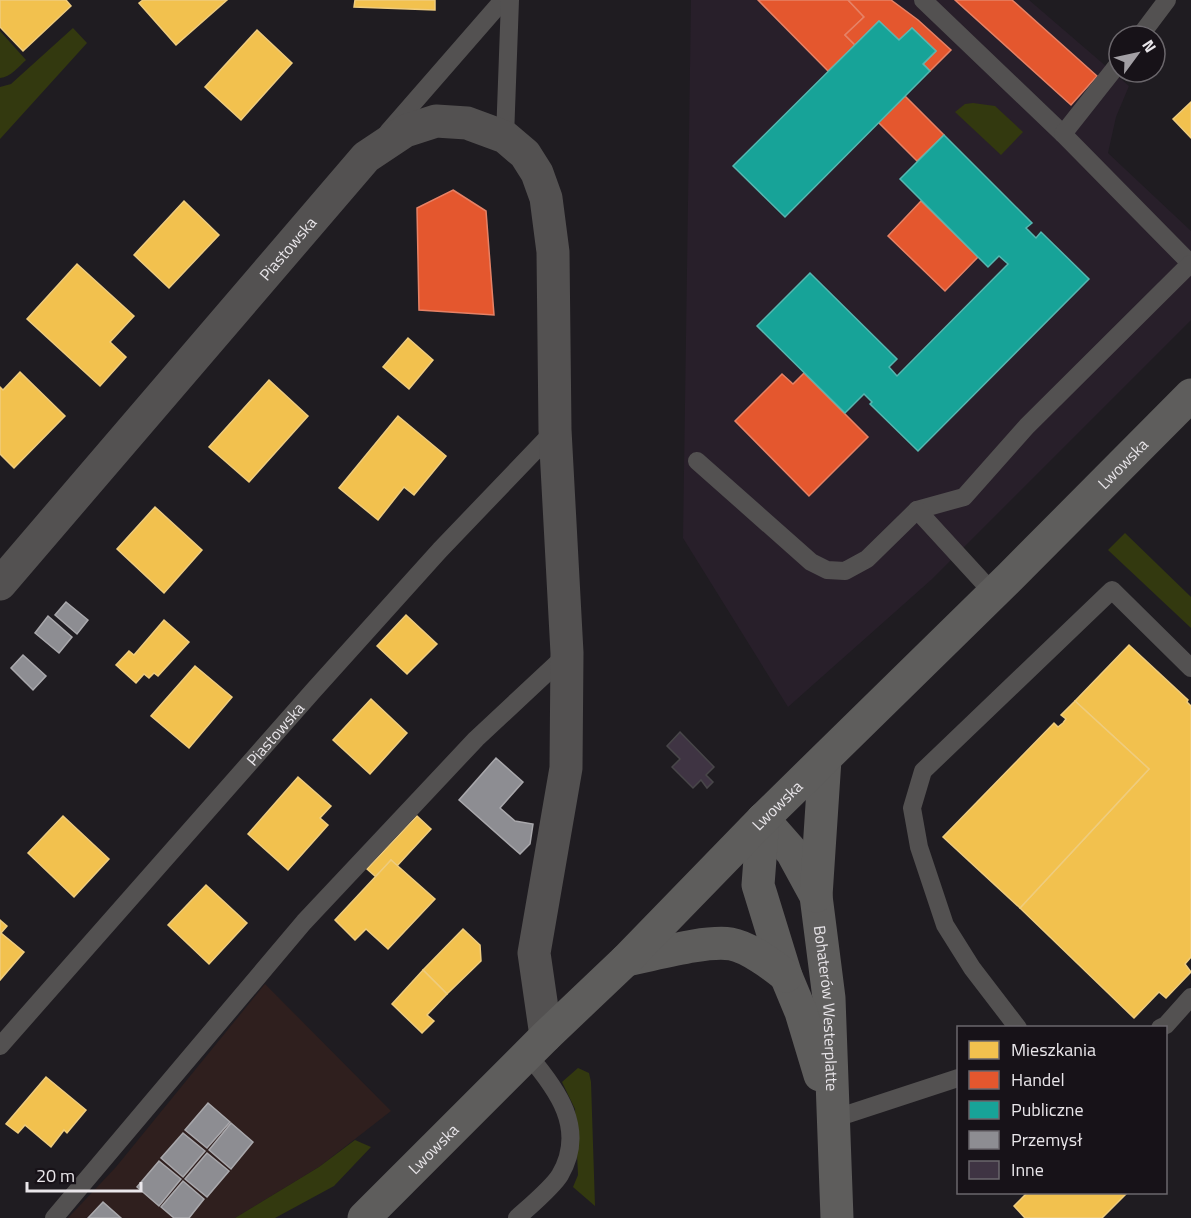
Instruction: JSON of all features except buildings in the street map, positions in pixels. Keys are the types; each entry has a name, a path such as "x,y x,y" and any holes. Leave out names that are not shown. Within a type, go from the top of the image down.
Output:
{"main road":[{"name":"Lwowska","path":"364,1218 626,960 763,819 994,594 1191,395"},
{"name":"Bohaterów Westerplatte","path":"825,759 816,896 829,998 837,1218"},
{"name":"Bohaterów Westerplatte","path":"763,819 792,852 816,896"},
{"name":"Bohaterów Westerplatte","path":"763,819 758,885 786,976 801,1012 833,1119"},
{"path":"626,960 697,945 731,944 766,960 786,976"}],"street":[{"name":"Piastowska","path":"0,584 366,157 405,131 436,121 467,123 505,137 525,154 537,173 546,198 553,252 555,430 567,653 566,768 534,953 537,1046"}],"lane":[{"name":"Piastowska","path":"366,157 503,0"},
{"path":"505,137 510,0"},
{"path":"697,461 811,562 827,570 845,571 867,559 917,510 964,497 1028,426 1191,264 1063,134 923,0"},
{"path":"1149,24 1167,0"},
{"path":"1063,134 1107,78"},
{"name":"Piastowska","path":"0,1046 408,585 555,430"},
{"path":"917,510 994,594"},
{"path":"1016,1026 972,969 945,925 919,847 912,808 923,771 1112,590 1191,668"},
{"path":"54,1218 304,922 476,739 567,653"},
{"path":"1164,1026 1191,997"},
{"path":"517,1218 560,1176 571,1144 567,1113 551,1082 537,1046"},
{"path":"833,1119 957,1078"}],"shaded area":[{"path":"691,0 1029,0 1107,67 1107,84 1129,86 1116,117 1108,153 1191,231 1191,320 931,580 788,707 683,538"},
{"path":"265,984 391,1111 319,1167 235,1218 68,1218 116,1167"}],"green space":[{"path":"73,28 87,43 0,139 0,87 11,84"},
{"path":"0,31 26,60 11,74 0,78"},
{"path":"965,104 995,106 1023,132 1001,155 955,112"},
{"path":"1125,533 1191,597 1191,628 1108,550"},
{"path":"578,1068 589,1073 591,1082 595,1206 573,1187 578,1175 575,1109 562,1082"},
{"path":"355,1140 371,1147 334,1186 275,1218 235,1218 319,1167"}]}
